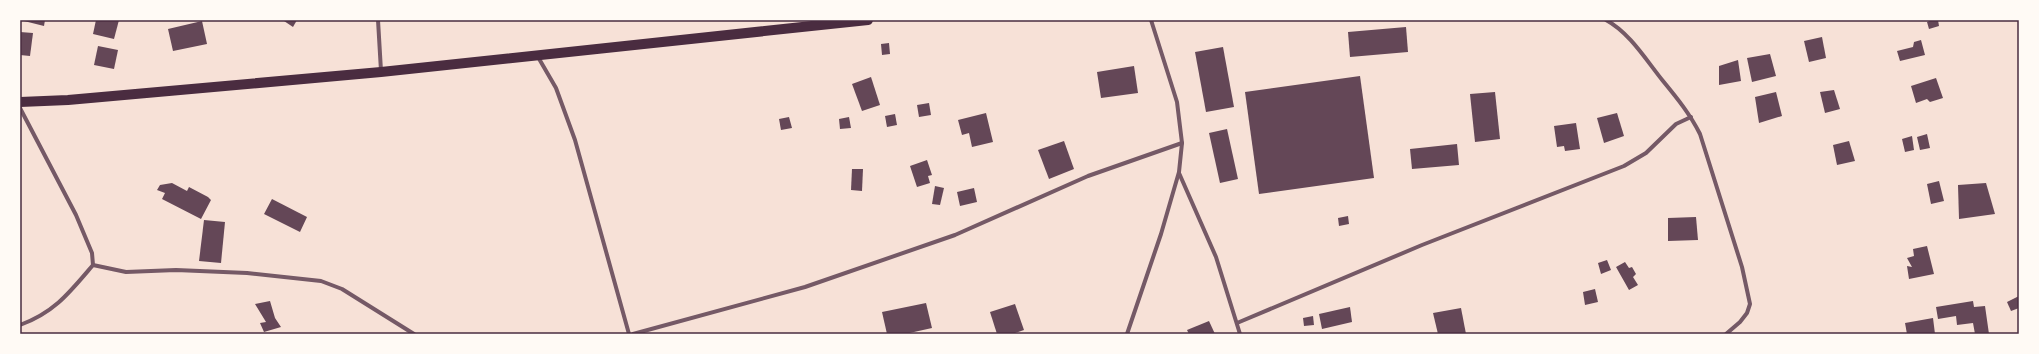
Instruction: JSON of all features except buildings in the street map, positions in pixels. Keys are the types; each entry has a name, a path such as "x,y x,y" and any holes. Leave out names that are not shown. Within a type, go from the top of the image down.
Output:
{"main road":[{"path":"20,102 68,100 381,72 868,20"}],"street":[{"path":"378,20 381,72"},
{"path":"1127,334 1161,234 1179,172 1182,144 1177,102 1151,20"},
{"path":"1606,20 1616,26 1633,43 1691,117 1700,134 1742,267 1750,304 1747,313 1740,322 1726,334"},
{"path":"537,55 556,88 575,140 629,334"},
{"path":"20,108 76,215 92,253 93,265 56,307 38,319 20,325"},
{"path":"1237,323 1422,245 1624,166 1646,153 1676,124 1691,117"},
{"path":"633,334 805,287 955,235 1088,176 1182,144"},
{"path":"1179,172 1216,257 1240,334"},
{"path":"93,265 126,272 176,270 321,281 342,289 414,334"}]}
